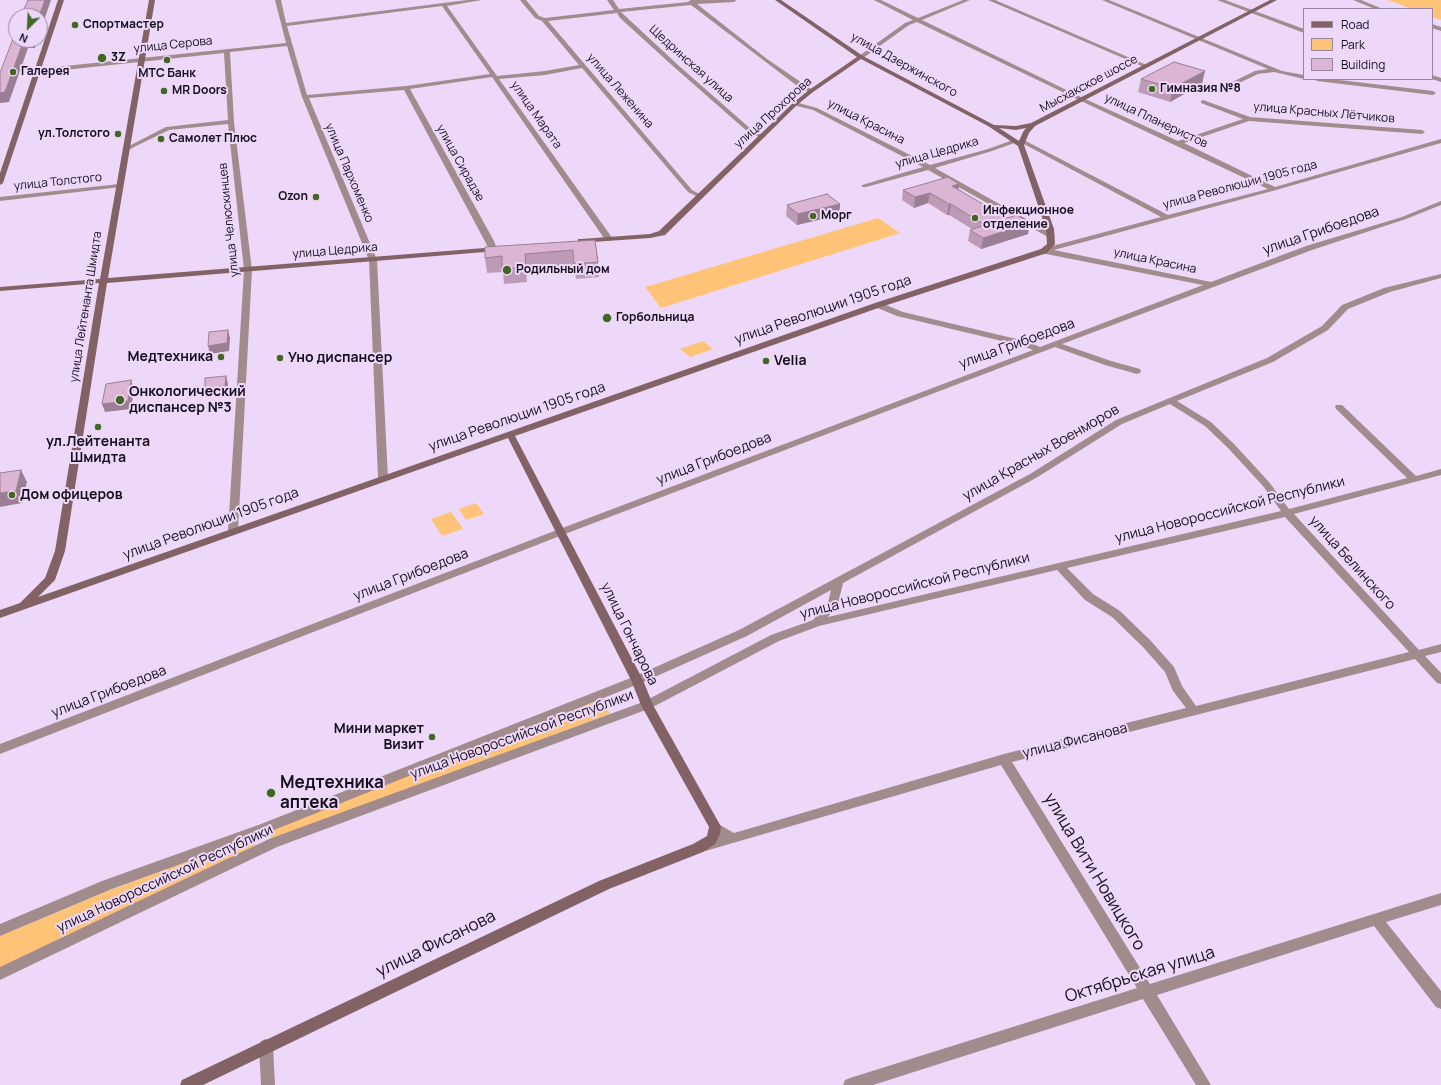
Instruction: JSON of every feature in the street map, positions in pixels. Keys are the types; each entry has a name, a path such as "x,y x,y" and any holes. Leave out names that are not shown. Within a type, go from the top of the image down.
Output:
{"street":[{"path":"0,183 36,71 61,0"},
{"name":"улица Лейтенанта Шмидта","path":"22,606 50,580 60,551 119,186 152,0"},
{"name":"улица Пархоменко","path":"278,0 289,44 305,97 373,260 383,478"},
{"path":"284,25 479,0"},
{"name":"улица Леженина","path":"523,0 537,17 544,20 690,191 700,196"},
{"name":"Щедринская улица","path":"610,0 622,17 750,132 763,137"},
{"path":"544,20 692,2 734,0"},
{"name":"улица Дзержинского","path":"778,0 878,66 990,125 1019,142 1168,218"},
{"name":"улица Планеристов","path":"877,0 1081,99 1274,189"},
{"name":"улица Прохорова","path":"609,239 650,236 662,233 763,137 795,104 811,91 907,24 961,4 967,0"},
{"path":"991,0 1146,66"},
{"path":"1105,0 1201,38 1276,70 1303,77"},
{"path":"1220,0 1303,31"},
{"name":"Мысхакское шоссе","path":"1019,142 1033,125 1274,0"},
{"path":"1356,0 1377,8"},
{"name":"улица Красина","path":"692,2 798,84 811,91"},
{"name":"улица Марата","path":"444,5 609,239"},
{"name":"улица Серова","path":"36,71 289,44"},
{"name":"улица Челюскинцев","path":"228,50 231,122 248,270 233,531"},
{"path":"847,66 860,62 878,66"},
{"path":"305,97 406,88 584,66"},
{"path":"1216,92 1257,72 1276,70"},
{"path":"1325,80 1433,93"},
{"name":"улица Сирадзе","path":"406,88 487,234 492,249"},
{"name":"улица Красных Лётчиков","path":"1203,102 1249,119 1422,132"},
{"name":"улица Красина","path":"795,104 815,109 928,167 1051,235"},
{"path":"1178,143 1249,119"},
{"path":"126,149 168,128 231,122"},
{"path":"990,125 1009,128 1033,125"},
{"name":"улица Революции 1905 года","path":"0,614 878,305 1046,250 1274,189 1441,141"},
{"path":"1019,142 1051,235 1051,244 1046,250"},
{"name":"улица Цедрика","path":"864,186 1019,142"},
{"name":"улица Толстого","path":"0,199 119,186"},
{"name":"улица Грибоедова","path":"0,749 561,532 1309,248 1404,218 1441,203"},
{"path":"570,242 609,239"},
{"path":"1067,244 1062,247 1062,250 1069,256"},
{"name":"улица Цедрика","path":"0,289 104,282 508,248"},
{"name":"улица Красина","path":"1046,250 1213,285"},
{"name":"улица Красных Военморов","path":"637,680 742,633 838,582 1033,476 1119,422 1270,360 1325,328 1345,307 1387,290 1441,276"},
{"path":"878,305 900,314 1026,344 1040,350"},
{"path":"1056,345 1108,363 1137,370"},
{"name":"улица Белинского","path":"1171,401 1208,424 1225,440 1266,484 1287,513 1441,680"},
{"path":"1339,407 1414,480"},
{"name":"улица Гончарова","path":"510,434 637,680 647,705 715,827"},
{"name":"улица Новороссийской Республики","path":"0,974 273,843 647,705 775,638 817,623 1287,513 1441,473"},
{"path":"1059,566 1072,582 1089,597 1116,614 1147,644 1170,670 1178,688 1193,710"},
{"path":"817,623 833,604 838,582"},
{"name":"улица Фисанова","path":"187,1085 604,885 702,846 1004,759 1415,653 1441,648"},
{"name":"улица Новороссийской Республики","path":"0,930 107,885 265,828 637,680"},
{"name":"улица Вити Новицкого","path":"1004,759 1204,1085"},
{"path":"715,827 720,832 733,838"},
{"path":"702,846 711,840 715,827"},
{"name":"Октябрьская улица","path":"850,1085 1441,899"},
{"path":"1376,919 1441,1002"},
{"path":"266,1046 268,1085"}],"green space":[{"path":"1388,0 1441,0 1441,20 1433,17 1433,8 1409,8"},
{"path":"878,218 900,233 661,308 645,287"},
{"path":"703,341 713,349 690,357 680,349"},
{"path":"476,503 484,514 466,520 459,509"},
{"path":"451,512 463,529 442,536 431,519"},
{"path":"601,699 610,714 271,840 270,831"},
{"path":"252,837 255,846 0,968 0,936 103,893"}],"building":[{"path":"28,0 45,0 42,8 24,8"},
{"path":"10,48 21,48 5,92 0,93 0,73"},
{"path":"1174,62 1205,71 1173,88 1141,79"},
{"path":"948,177 959,184 952,186 1007,218 1017,215 1030,223 983,238 970,230 985,225 951,204 930,193 915,197 903,190"},
{"path":"827,194 840,204 798,214 787,205"},
{"path":"595,240 598,262 574,264 573,250 525,254 526,267 502,269 502,256 485,258 485,247"},
{"path":"228,330 227,343 208,346 209,332"},
{"path":"226,376 225,386 205,389 205,378"},
{"path":"131,380 128,401 102,404 106,384"},
{"path":"21,470 16,491 0,493 0,473"}],"place":[{"name":"Спортмастер","path":"75,25"},
{"name":"3Z","path":"102,58"},
{"name":"МТС Банк","path":"167,60"},
{"name":"Галерея","path":"13,72"},
{"name":"Гимназия №8","path":"1152,89"},
{"name":"MR Doors","path":"164,91"},
{"name":"ул.Толстого","path":"118,134"},
{"name":"Самолет Плюс","path":"161,139"},
{"name":"Ozon","path":"316,197"},
{"name":"Морг","path":"813,216"},
{"name":"Инфекционное отделение","path":"975,218"},
{"name":"Родильный дом","path":"507,270"},
{"name":"Горбольница","path":"607,318"},
{"name":"Медтехника","path":"221,357"},
{"name":"Уно диспансер","path":"280,358"},
{"name":"Velia","path":"766,361"},
{"name":"Онкологический диспансер №3","path":"120,400"},
{"name":"ул.Лейтенанта Шмидта","path":"98,427"},
{"name":"Дом офицеров","path":"12,495"},
{"name":"Мини маркет Визит","path":"432,737"},
{"name":"Медтехника аптека","path":"271,793"}]}
